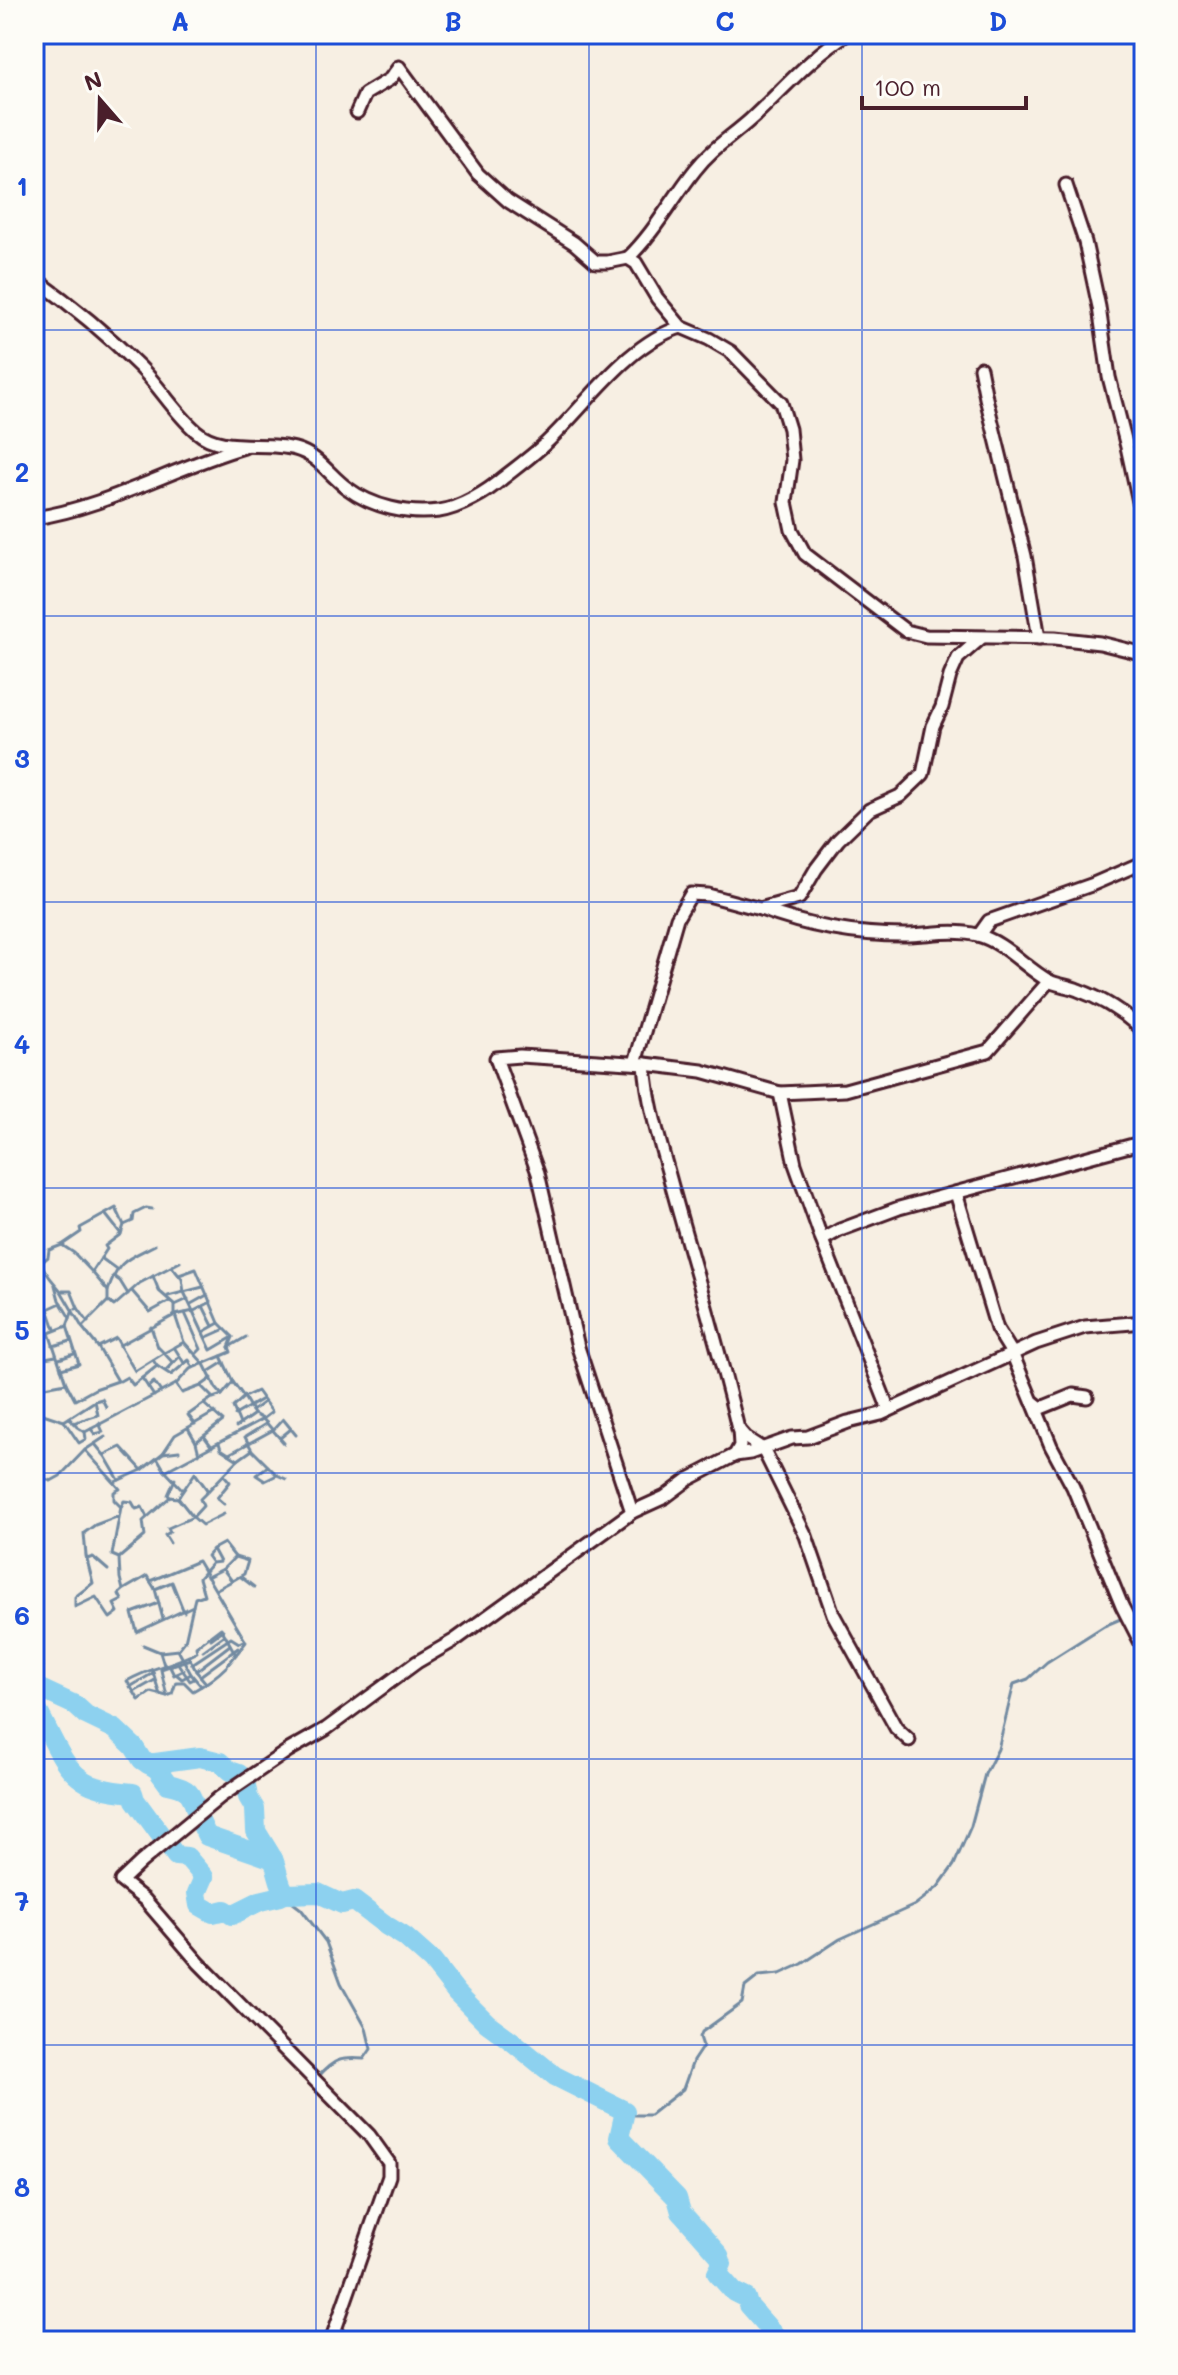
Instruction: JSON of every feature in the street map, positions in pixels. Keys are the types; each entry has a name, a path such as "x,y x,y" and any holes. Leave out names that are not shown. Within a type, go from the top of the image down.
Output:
{"street":[{"path":"357,112 365,94 390,79 399,67 478,174 508,201 574,243 596,262 608,262 628,258 717,145 750,120 829,46 847,34"},
{"path":"1066,185 1085,242 1099,307 1109,377 1144,525"},
{"path":"628,258 636,263 657,298 681,327 731,352 781,403 789,429 792,460 786,502 792,530 805,554 906,631 926,636 1039,638 1100,643 1144,654"},
{"path":"34,278 72,305 142,369 197,432 216,442 284,446 300,450 323,464 346,487 372,504 412,510 440,511 497,484 544,445 642,347 662,333 681,327"},
{"path":"980,368 1025,556 1039,638"},
{"path":"34,518 52,516 88,504 204,458 252,444"},
{"path":"760,909 799,898 838,840 869,810 900,796 923,774 933,726 942,707 950,676 958,658 981,638"},
{"path":"979,935 989,921 1091,885 1144,862"},
{"path":"735,1455 740,1446 738,1429 640,1063 677,918 691,894 708,895 806,924 855,932 979,935 1049,981 1079,990 1126,1013 1144,1032"},
{"path":"632,1512 578,1347 538,1173 496,1058 520,1056 640,1063 702,1071 780,1093 845,1090 988,1051 1049,981"},
{"path":"780,1093 795,1164 889,1410"},
{"path":"822,1240 899,1208 1144,1142"},
{"path":"956,1193 997,1329 1012,1353 1144,1649"},
{"path":"331,2341 389,2176 389,2163 369,2135 199,1963 145,1900 121,1881 220,1797 326,1729 417,1662 455,1640 632,1512 665,1497 689,1479 735,1455 792,1438 808,1437 889,1410 1036,1343 1085,1327 1144,1322"},
{"path":"1032,1401 1041,1408 1073,1395 1087,1397"},
{"path":"738,1429 763,1449 806,1536 833,1614 896,1728 909,1740"}],"waterway":[{"path":"1116,378 1123,408"},
{"path":"34,1269 48,1257 49,1250 62,1245 81,1232 80,1228 116,1208 124,1225 133,1221 134,1214 146,1208 152,1209"},
{"path":"106,1215 121,1234"},
{"path":"62,1245 92,1272 107,1249 105,1246 121,1234 124,1225"},
{"path":"92,1272 108,1291 120,1266 155,1245"},
{"path":"101,1258 116,1269"},
{"path":"108,1291 108,1301 114,1306 140,1283 180,1262"},
{"path":"41,1263 61,1291 71,1291 78,1308"},
{"path":"172,1267 182,1279 184,1292 211,1350 233,1337"},
{"path":"179,1275 196,1269 219,1323 233,1337 229,1347"},
{"path":"113,1276 128,1294"},
{"path":"153,1276 159,1291 175,1305 184,1342 204,1364 222,1395"},
{"path":"55,1285 59,1300 70,1318"},
{"path":"168,1296 203,1287"},
{"path":"61,1291 82,1327 108,1301"},
{"path":"132,1291 150,1312 170,1301"},
{"path":"191,1304 207,1295"},
{"path":"175,1305 188,1299"},
{"path":"82,1327 98,1347 116,1338 120,1345 175,1315 194,1311 211,1302"},
{"path":"55,1329 48,1309 61,1303"},
{"path":"203,1306 213,1326"},
{"path":"76,1309 88,1322"},
{"path":"73,1310 67,1326 49,1333 75,1400 118,1381 98,1347"},
{"path":"185,1313 201,1349 196,1354"},
{"path":"203,1332 219,1323"},
{"path":"61,1369 79,1364 67,1326"},
{"path":"151,1327 158,1347 164,1353 184,1342"},
{"path":"207,1337 225,1329"},
{"path":"85,1432 176,1384 190,1369 231,1352 229,1347 246,1337"},
{"path":"53,1346 71,1341"},
{"path":"120,1346 135,1371 164,1353 173,1363"},
{"path":"174,1347 184,1363"},
{"path":"59,1359 74,1354"},
{"path":"34,1360 56,1356"},
{"path":"166,1371 180,1356"},
{"path":"201,1386 213,1398 222,1395 233,1382 221,1356"},
{"path":"153,1360 171,1375 189,1360 193,1368"},
{"path":"208,1372 224,1362"},
{"path":"142,1378 157,1366"},
{"path":"120,1381 127,1377 133,1385 142,1378 154,1396"},
{"path":"176,1384 182,1393 212,1378"},
{"path":"148,1387 154,1382 161,1392"},
{"path":"233,1382 244,1397 257,1391 272,1412 263,1419 284,1443"},
{"path":"34,1389 66,1383"},
{"path":"240,1424 233,1407 244,1397 254,1414 263,1419"},
{"path":"195,1424 188,1415 212,1398"},
{"path":"34,1417 43,1414 64,1421 102,1399 106,1407"},
{"path":"235,1415 262,1399"},
{"path":"73,1423 98,1415 95,1401"},
{"path":"252,1411 264,1402"},
{"path":"196,1442 223,1421 204,1404"},
{"path":"163,1453 175,1435 215,1412"},
{"path":"236,1427 253,1415"},
{"path":"64,1421 79,1443 86,1439 85,1432 69,1418"},
{"path":"165,1471 263,1419"},
{"path":"229,1454 273,1430 283,1419 296,1435"},
{"path":"91,1429 95,1434 103,1432 99,1423"},
{"path":"219,1443 221,1449 238,1460 252,1450 245,1437 267,1423"},
{"path":"188,1428 199,1454"},
{"path":"280,1438 291,1429"},
{"path":"204,1436 212,1447"},
{"path":"85,1450 105,1437"},
{"path":"95,1444 104,1455 121,1447 142,1470"},
{"path":"34,1478 37,1476 51,1481 85,1450 120,1489 114,1492 114,1500 121,1507 124,1501 132,1502 136,1509 142,1507 147,1517"},
{"path":"115,1482 142,1470 163,1453 179,1451"},
{"path":"253,1451 277,1475 286,1479"},
{"path":"105,1456 119,1480"},
{"path":"34,1458 37,1476"},
{"path":"158,1459 182,1489"},
{"path":"208,1491 238,1460"},
{"path":"268,1466 256,1475 265,1481 277,1475"},
{"path":"119,1558 145,1536 143,1521 170,1497 178,1498 195,1473 208,1491 200,1499 203,1506 193,1517 202,1525 224,1514"},
{"path":"224,1475 230,1482 217,1498 224,1504"},
{"path":"170,1497 168,1495 175,1479"},
{"path":"170,1543 165,1535 170,1532 168,1528 193,1517 178,1498"},
{"path":"119,1516 84,1533 93,1583 75,1597 75,1607 96,1597 110,1618 118,1612 114,1604 122,1600 119,1594 123,1590 119,1558 112,1555 121,1507"},
{"path":"213,1549 224,1543 235,1557"},
{"path":"159,1603 132,1613 137,1632 193,1606 195,1598 204,1595 199,1578 212,1563 220,1562 213,1549 207,1556 212,1563"},
{"path":"87,1559 93,1557 108,1570"},
{"path":"207,1577 223,1569 235,1557 248,1561 244,1574 232,1581"},
{"path":"123,1590 147,1576 150,1581 198,1561 246,1642 227,1666 223,1670 193,1691 184,1682 176,1682 172,1694 167,1696 151,1692 139,1700 127,1681 197,1652 196,1647 221,1628 236,1655"},
{"path":"217,1589 232,1581 223,1569"},
{"path":"241,1577 254,1587"},
{"path":"150,1581 155,1589 172,1582 184,1612"},
{"path":"155,1589 163,1619"},
{"path":"178,1650 185,1641 193,1606"},
{"path":"625,2111 650,2115 683,2089 693,2061 703,2046 702,2032 742,2003 745,1987 759,1976 780,1974 802,1964 840,1939 915,1905 938,1887 954,1865 971,1826 985,1774 998,1749 1014,1684 1028,1679 1047,1662 1104,1626 1144,1609"},
{"path":"211,1639 223,1630"},
{"path":"203,1651 225,1635"},
{"path":"192,1664 231,1638 239,1643 245,1640"},
{"path":"38,1645 42,1667 41,1689"},
{"path":"143,1645 160,1652 178,1650 201,1686"},
{"path":"196,1671 230,1645"},
{"path":"200,1676 238,1648"},
{"path":"160,1652 164,1665"},
{"path":"189,1657 206,1683"},
{"path":"161,1669 190,1659"},
{"path":"179,1665 190,1681 194,1679"},
{"path":"170,1667 174,1675 184,1670"},
{"path":"152,1669 160,1695"},
{"path":"161,1670 167,1696"},
{"path":"130,1687 153,1673"},
{"path":"176,1674 182,1679 191,1674"},
{"path":"134,1692 155,1680"},
{"path":"34,1686 75,1705 86,1715 115,1729 134,1747 142,1760 157,1769 168,1784 187,1791 207,1836 273,1859 286,1894 318,1893 342,1904 354,1901 405,1937 432,1961 457,1993 487,2023 555,2076 625,2111 619,2138 677,2198 681,2212 719,2255 722,2264 717,2273 734,2292 746,2298 748,2305 780,2341"},
{"path":"34,1705 60,1754 77,1775 101,1788 133,1793 176,1856 187,1857 204,1877 197,1893 199,1905 213,1913 225,1910 232,1915 260,1901 281,1896"},
{"path":"148,1764 200,1757 220,1762 239,1774 245,1780 248,1797 255,1809 256,1831 273,1859"},
{"path":"286,1894 326,1942 341,1983 366,2028 371,2049 364,2059 338,2060 318,2077"}]}
